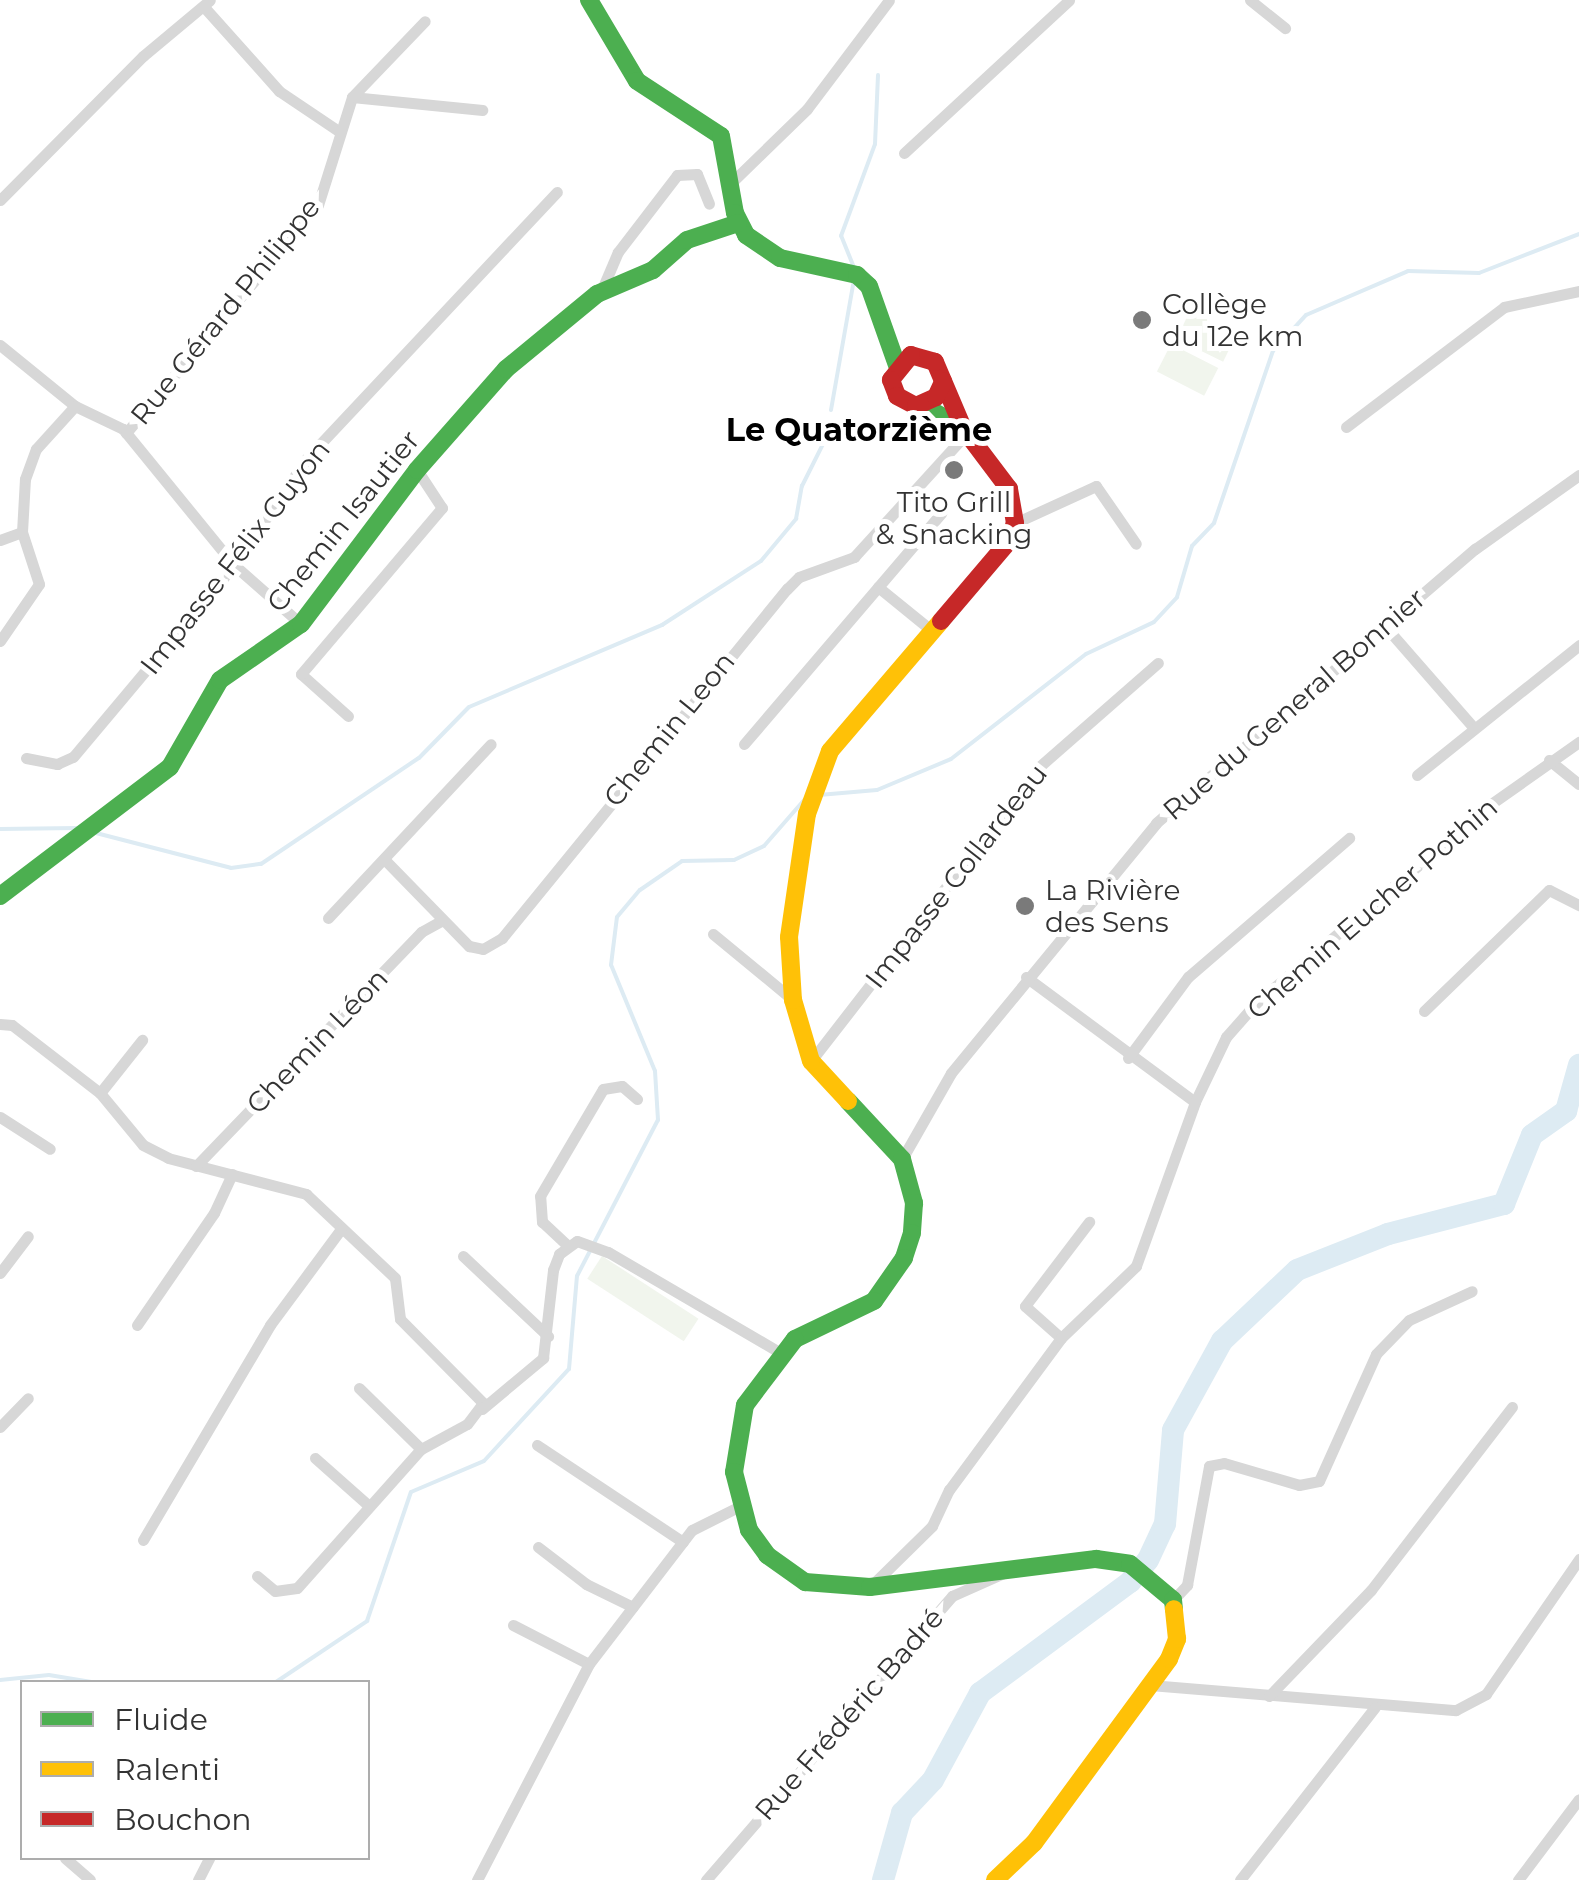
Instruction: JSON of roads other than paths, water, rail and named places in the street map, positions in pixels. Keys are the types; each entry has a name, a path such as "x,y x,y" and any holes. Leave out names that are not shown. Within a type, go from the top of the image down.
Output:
{"main road":[{"path":"589,0 637,81 713,126 733,181 738,223 767,253 842,271 869,286 904,360"},
{"name":"Chemin Isautier","path":"0,896 170,766 220,680 301,624 417,470 506,369 597,294 653,270 686,240 738,223"},
{"path":"904,360 935,362 965,431 1010,489 1015,524 1009,541 846,726 815,785 791,900 793,1000 811,1062 902,1159 912,1191 912,1233 890,1282 854,1315 810,1330 780,1353 744,1405 736,1436 740,1506 767,1555 805,1582 870,1587 1121,1561 1170,1594 1178,1639 1150,1686 1034,1843 998,1879"},
{"path":"904,360 892,380 897,396 922,405 965,431"},
{"path":"922,405 943,382"}],"street":[{"path":"733,181 807,109 889,0"},
{"path":"904,152 1068,0"},
{"path":"1250,0 1285,28"},
{"path":"0,200 144,56 207,3 279,90 340,132"},
{"name":"Rue Gérard Philippe","path":"126,433 318,205 352,97 425,21"},
{"path":"352,97 482,110"},
{"name":"Chemin Isautier","path":"597,294 612,279 618,252 676,174 698,174 710,204"},
{"name":"Impasse Félix Guyon","path":"26,758 57,764 73,758 234,565 308,458 557,192"},
{"path":"1346,427 1504,307 1579,291"},
{"path":"0,345 75,406 126,433 234,565 301,624"},
{"path":"0,640 38,590 22,532 25,479 36,449 75,406"},
{"name":"Chemin Leon","path":"384,859 469,946 483,949 502,938 786,589 798,577 854,557 965,431"},
{"path":"348,716 302,674 442,508 417,470"},
{"name":"Rue du General Bonnier","path":"902,1159 933,1098 1026,978 1156,823 1474,549 1579,475"},
{"path":"1015,524 1096,486 1136,544"},
{"path":"744,744 941,513"},
{"path":"0,540 22,532"},
{"path":"878,587 931,630"},
{"path":"1384,625 1473,727"},
{"path":"1417,775 1579,645"},
{"name":"Impasse Collardeau","path":"811,1062 1039,766 1158,663"},
{"name":"Chemin Eucher Pothin","path":"870,1587 940,1516 949,1490 1061,1338 1136,1266 1195,1102 1226,1037 1256,1003 1548,760 1579,742"},
{"path":"328,918 492,744"},
{"path":"1548,760 1579,784"},
{"path":"1128,1058 1188,978 1349,838"},
{"path":"1424,1010 1549,890 1579,905"},
{"name":"Chemin Léon","path":"196,1166 421,932 442,921"},
{"path":"713,934 793,1000"},
{"path":"1026,978 1128,1058 1195,1102"},
{"path":"0,1024 26,1035 100,1092 143,1145 196,1166 306,1194 395,1278 400,1319 478,1394 482,1408"},
{"path":"100,1092 142,1040"},
{"path":"637,1099 622,1086 602,1090 540,1196 542,1222 567,1246 588,1244 608,1252 780,1353"},
{"path":"0,1117 50,1149"},
{"path":"137,1325 214,1213 232,1174"},
{"path":"1061,1338 1025,1306 1090,1222"},
{"path":"144,1540 270,1325 341,1230"},
{"path":"0,1274 28,1236"},
{"path":"257,1576 275,1591 297,1588 422,1450 534,1370 548,1336 553,1270 567,1246"},
{"path":"463,1256 548,1336"},
{"path":"1170,1594 1187,1584 1209,1466 1224,1463 1299,1485 1319,1481 1376,1354 1409,1320 1472,1292"},
{"path":"359,1388 422,1450"},
{"path":"0,1427 28,1398"},
{"path":"1269,1696 1372,1590 1512,1407"},
{"path":"538,1445 683,1542"},
{"path":"315,1458 368,1506"},
{"path":"476,1880 501,1822 588,1664 683,1542 718,1512 740,1506"},
{"path":"538,1547 586,1584 633,1606"},
{"path":"1150,1686 1444,1712 1477,1701 1579,1559"},
{"name":"Rue Frédéric Badré","path":"706,1880 952,1596 1008,1570"},
{"path":"513,1624 588,1664"},
{"path":"1240,1880 1375,1707"},
{"path":"1518,1880 1579,1799"},
{"path":"67,1860 90,1880"}],"waterway":[{"path":"855,270 841,236 875,144 878,75"},
{"path":"819,795 877,790 951,759 1086,654 1154,622 1177,597 1192,546 1214,523 1273,351 1306,315 1408,271 1479,273 1579,234"},
{"path":"831,410 854,279"},
{"path":"96,833 231,868 261,864 419,758 469,707 662,625 761,561 796,519 802,486 824,442"},
{"path":"279,1680 367,1621 411,1492 484,1461 569,1369 577,1276 658,1120 655,1071 611,965 617,917 640,890 682,861 734,860 764,846 805,799"},
{"path":"0,829 77,828"},
{"path":"883,1880 902,1813 933,1780 980,1693 1130,1582 1148,1560 1165,1524 1173,1430 1222,1341 1297,1270 1388,1234 1504,1204 1532,1135 1566,1111 1579,1065"},
{"path":"0,1680 49,1675 79,1680"}],"place":[{"name":"Collège du 12e km","path":"1142,320"},
{"name":"Tito Grill & Snacking","path":"954,470"},
{"name":"La Rivière des Sens","path":"1025,906"}],"district":[{"name":"Le Quatorzième","path":"859,430"}]}
